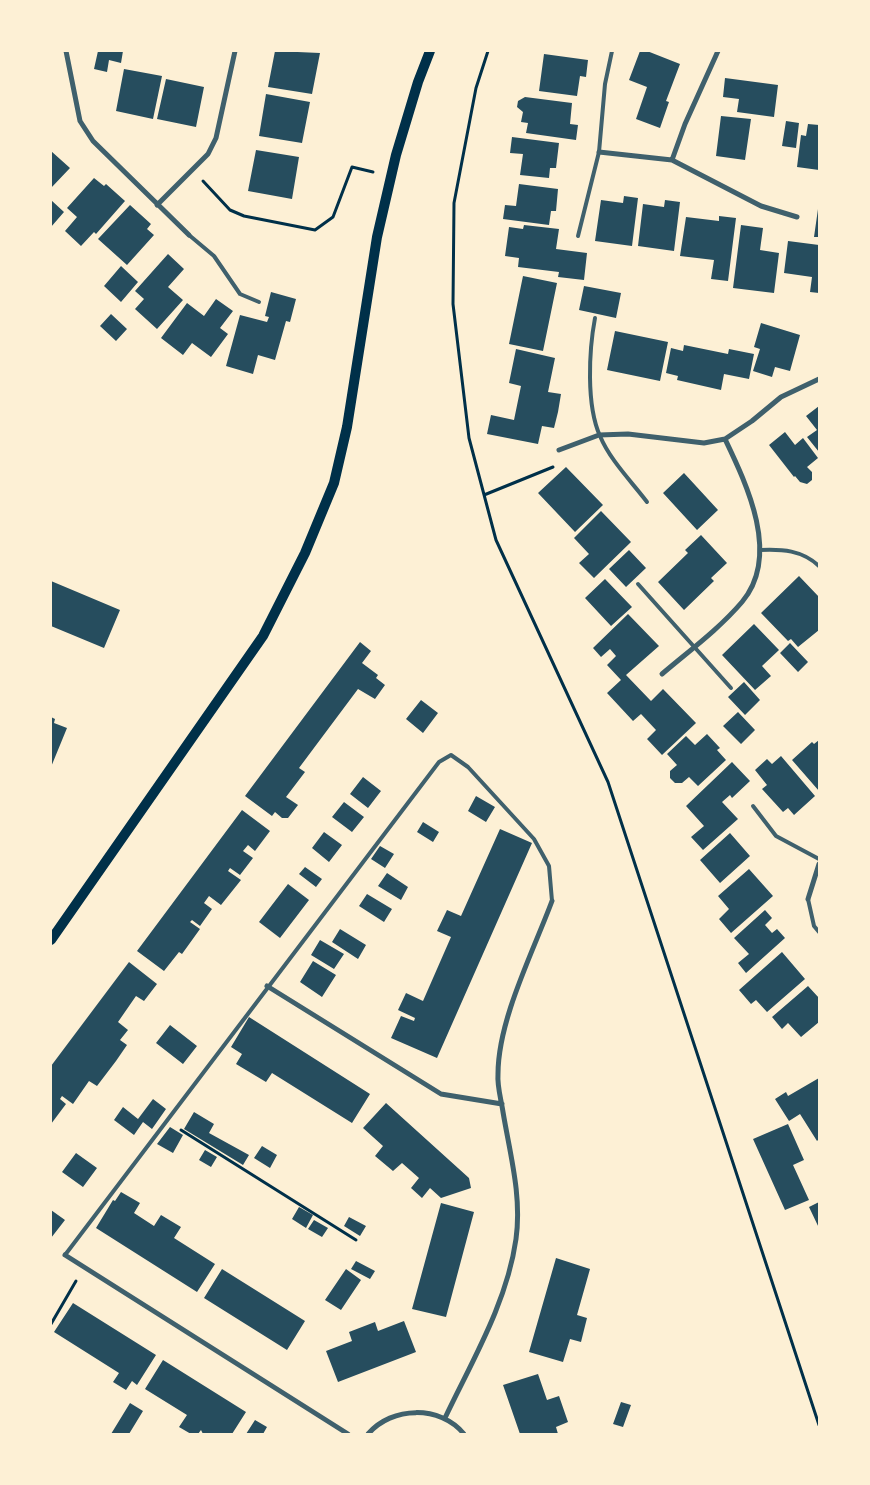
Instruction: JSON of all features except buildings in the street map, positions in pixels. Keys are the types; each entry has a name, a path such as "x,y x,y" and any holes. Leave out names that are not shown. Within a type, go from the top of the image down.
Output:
{"main road":[{"path":"51,940 262,636 305,553 334,483 347,427 377,237 391,176 418,82 430,51"}],"street":[{"path":"66,51 80,121 93,141 189,235"},
{"path":"157,205 208,154 216,138 235,51"},
{"path":"672,160 688,116 718,51"},
{"path":"600,152 672,160 761,206 796,217"},
{"path":"559,450 599,436 628,434 704,443 725,439 752,421 781,396 819,379"},
{"path":"662,674 743,601 756,578 760,550 757,528 743,477 725,439"},
{"path":"808,899 819,864"},
{"path":"445,1418 499,1303 512,1263 518,1210 515,1175 497,1076 499,1048 511,1007 552,901"},
{"path":"267,986 441,1094 502,1104"},
{"path":"65,1255 348,1434"},
{"path":"368,1434 390,1418 408,1412 427,1412 445,1418 464,1434"}],"lane":[{"path":"578,236 600,152 606,84 612,51"},
{"path":"189,235 214,256 240,294 259,302"},
{"path":"596,318 591,342 590,391 599,436 647,502"},
{"path":"760,550 784,549 809,557 819,566"},
{"path":"638,584 731,688"},
{"path":"65,1255 267,986 439,762 451,755 468,767 534,839 549,866 552,901"},
{"path":"753,806 776,836 819,859"},
{"path":"808,899 814,926 819,932"}],"path":[{"path":"488,51 476,88 454,203 453,304 469,438 496,540 608,782 817,1414 819,1425"},
{"path":"192,170 230,210 244,216 315,230 333,217 352,167 391,176"},
{"path":"484,495 554,467 559,450"},
{"path":"166,1121 356,1240"},
{"path":"51,1324 84,1267"}]}
